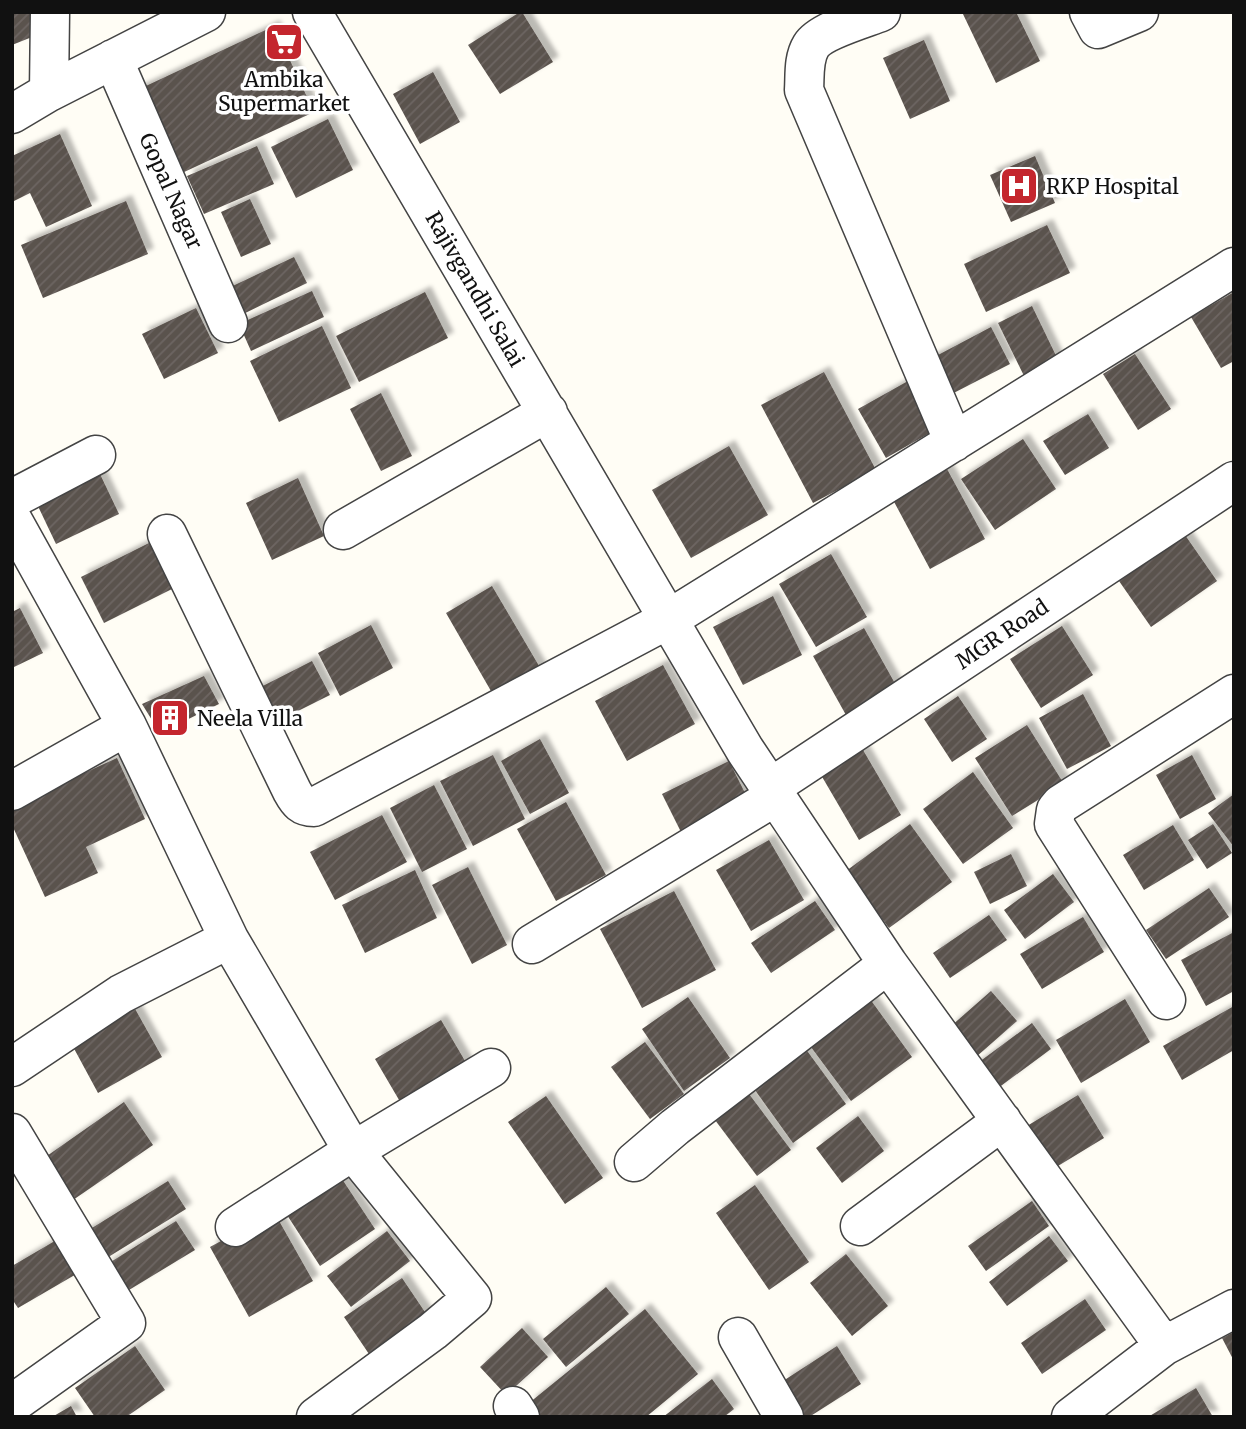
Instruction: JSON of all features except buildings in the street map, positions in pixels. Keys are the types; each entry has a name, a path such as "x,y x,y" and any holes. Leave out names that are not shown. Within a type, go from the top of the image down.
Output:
{"street":[{"path":"49,92 50,12"},
{"path":"12,114 49,92 206,12"},
{"name":"Rajivgandhi Salai","path":"312,12 745,750 888,964 1164,1346"},
{"path":"881,12 832,31 811,44 805,61 804,90 954,442"},
{"path":"1088,12 1098,29 1139,12"},
{"name":"Gopal Nagar","path":"113,59 228,323"},
{"path":"167,534 292,792 297,801 305,807 314,807 668,619 1234,267"},
{"path":"344,530 548,412"},
{"path":"12,499 96,455"},
{"name":"MGR Road","path":"532,944 773,792 1234,481"},
{"path":"12,519 127,726 229,939 353,1150 472,1298 433,1331 316,1417"},
{"path":"1166,1000 1054,824 1054,817 1061,804 1231,702"},
{"path":"12,791 127,726"},
{"path":"12,1067 121,994 229,939"},
{"path":"634,1162 888,964"},
{"path":"235,1227 353,1150 491,1068"},
{"path":"859,1226 1002,1121"},
{"path":"12,1133 126,1323 12,1404"},
{"path":"1070,1417 1164,1346 1234,1309"},
{"path":"738,1337 784,1417"}],"place":[{"name":"Ambika Supermarket","path":"284,42"},
{"name":"RKP Hospital","path":"1019,186"},
{"name":"Neela Villa","path":"170,718"}]}
